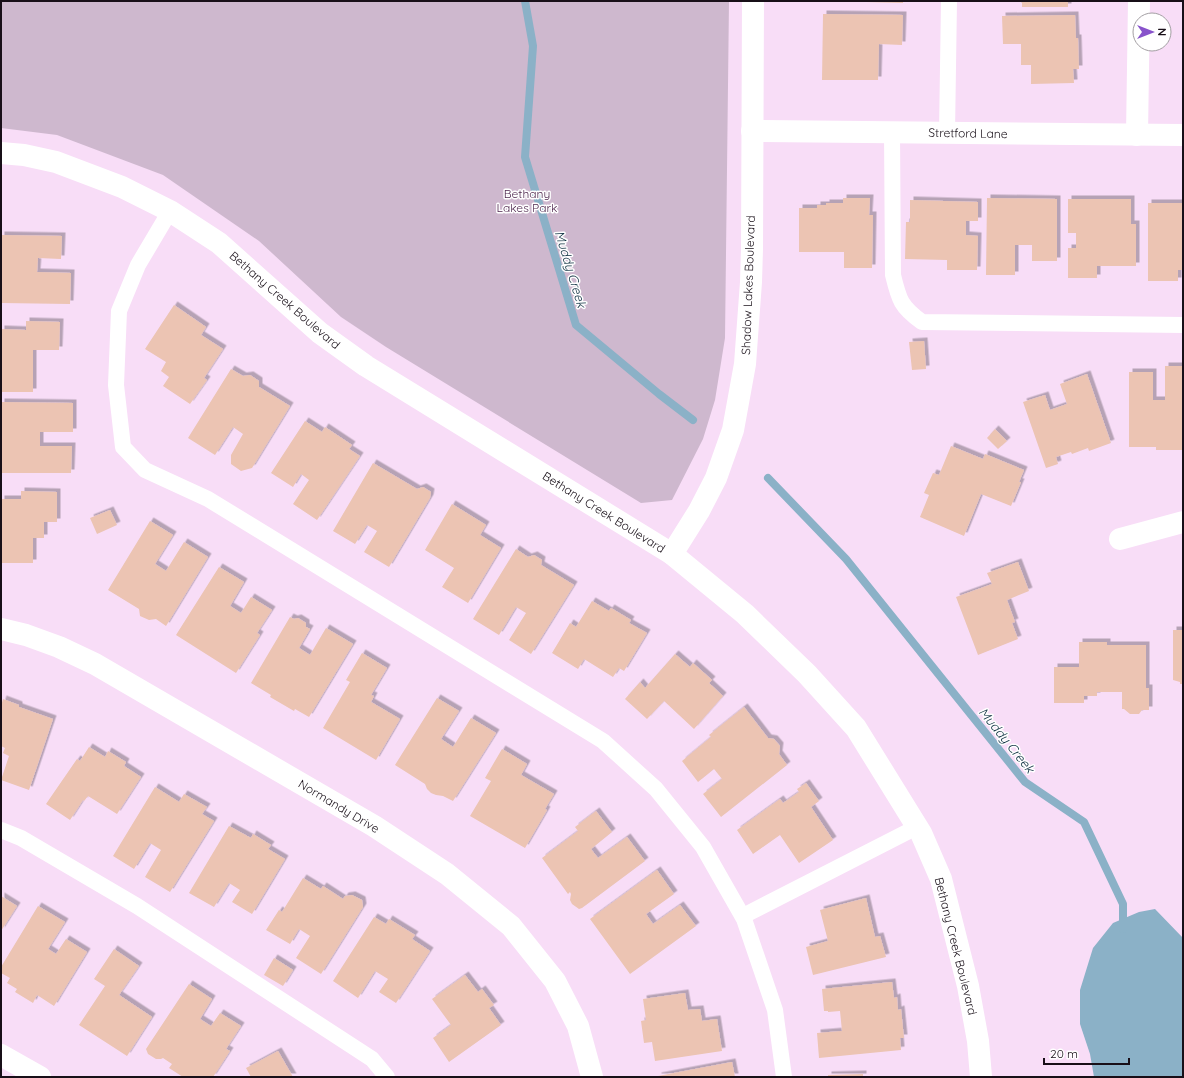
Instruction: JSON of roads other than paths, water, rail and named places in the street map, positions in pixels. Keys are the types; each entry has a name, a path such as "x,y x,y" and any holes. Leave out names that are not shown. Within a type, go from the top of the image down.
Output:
{"street":[{"name":"Shadow Lakes Boulevard","path":"672,554 699,511 712,485 733,430 745,364 751,282 753,1"},
{"path":"1137,135 1139,1"},
{"name":"Stretford Lane","path":"752,131 1183,135"},
{"name":"Bethany Creek Boulevard","path":"1,153 24,155 56,162 122,187 170,211 219,243 320,333 366,366 672,554 745,614 806,674 856,728 921,834 941,879 968,986 978,1041 981,1077"},
{"path":"1120,539 1183,522"},
{"name":"Normandy Drive","path":"1,629 26,635 59,647 95,664 374,826 447,874 510,926 555,981 578,1026 592,1077"},
{"path":"2,1059 40,1077"}],"lane":[{"path":"948,133 949,1"},
{"path":"892,132 893,276 899,298 909,313 922,322 1183,325"},
{"path":"170,211 138,265 119,311 116,385 123,447 145,470 208,499 603,741 656,789 703,846 743,916 775,1010 784,1077"},
{"path":"743,916 917,827"},
{"path":"1,830 22,838 150,915 372,1058 387,1077"}],"water":[{"path":"1155,909 1183,938 1183,1077 1094,1077 1090,1054 1080,1024 1080,990 1093,948 1113,923 1139,912"}],"waterway":[{"name":"Muddy Creek","path":"525,1 533,46 525,157 576,325 659,394 693,420"},
{"name":"Muddy Creek","path":"768,478 846,559 1025,782 1084,822 1123,904 1123,929"}],"park label":[{"name":"Bethany Lakes Park","path":"527,200"}]}
